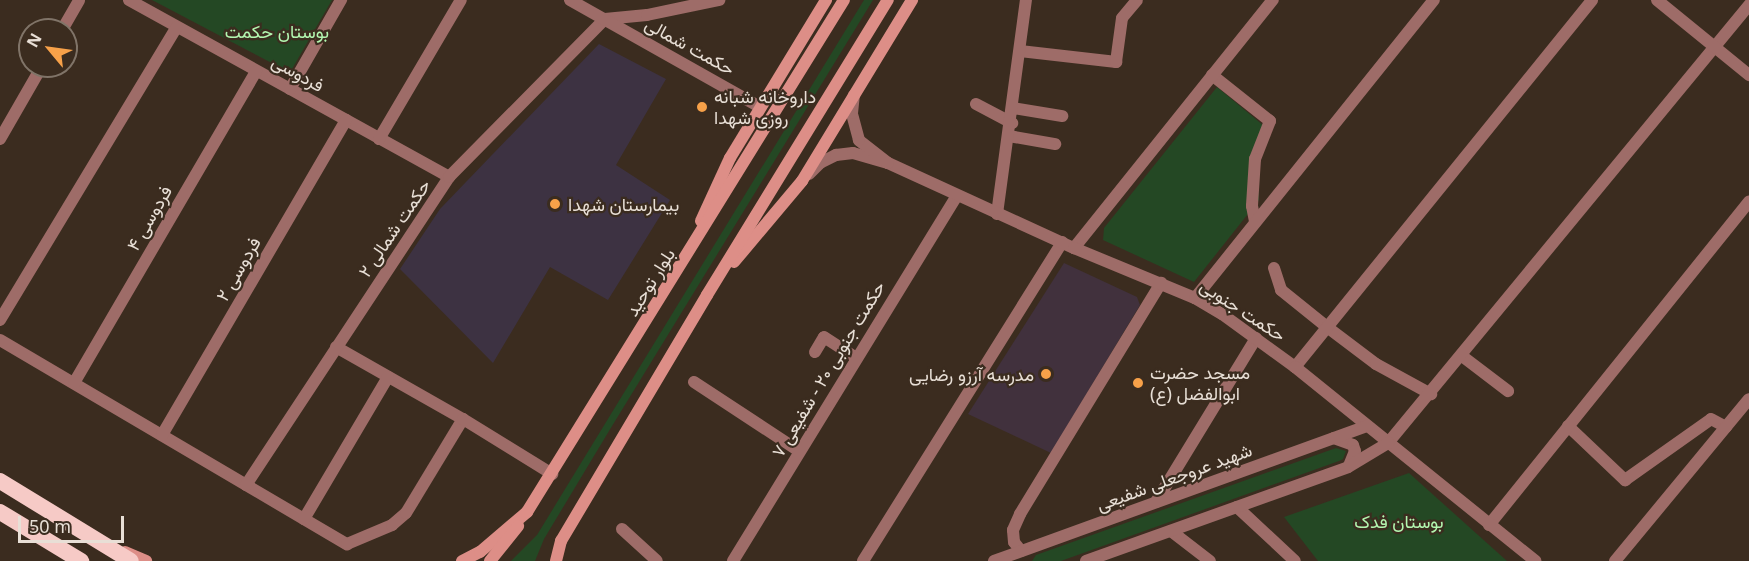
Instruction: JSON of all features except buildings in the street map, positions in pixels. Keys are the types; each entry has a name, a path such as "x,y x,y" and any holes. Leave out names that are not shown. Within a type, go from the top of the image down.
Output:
{"highway":[{"path":"0,481 131,561"},
{"path":"0,512 81,561"}],"main road":[{"path":"678,271 730,158 826,0"},
{"name":"بلوار توحید","path":"462,561 480,552 527,512 844,0"},
{"path":"549,561 707,295 888,0"},
{"path":"707,295 802,182 912,0"},
{"path":"490,561 527,512"},
{"path":"96,540 146,561"},
{"path":"556,561 561,541"}],"street":[{"path":"69,18 79,0"},
{"name":"فردوسی","path":"129,0 449,177"},
{"path":"290,89 341,0"},
{"path":"379,139 461,0"},
{"name":"حکمت شمالی","path":"570,0 760,107"},
{"path":"605,19 647,15 718,0"},
{"path":"997,214 1010,136 1026,0"},
{"path":"1020,51 1116,62 1122,18 1137,0"},
{"path":"1074,248 1273,0"},
{"path":"1195,298 1434,0"},
{"path":"1295,367 1592,0"},
{"path":"1657,0 1749,75"},
{"path":"1086,561 1348,467 1388,443 1431,394 1749,5"},
{"name":"حکمت شمالی ۲","path":"246,485 449,177 605,19"},
{"path":"0,320 177,27"},
{"name":"فردوسی ۴","path":"74,383 256,71"},
{"path":"1212,75 1270,121 1255,159 1252,206 1255,222"},
{"path":"0,139 35,78"},
{"path":"854,95 852,112 859,140 888,163"},
{"path":"976,104 1011,123"},
{"path":"1013,108 1062,116"},
{"name":"فردوسی ۲","path":"162,435 346,120"},
{"path":"1010,136 1055,144"},
{"path":"802,182 820,163 836,155 853,153 888,163"},
{"name":"حکمت جنوبی","path":"888,163 1074,248 1195,298 1257,338 1295,367 1535,561"},
{"name":"حکمت جنوبی ۲۰ - شفیعی ۷","path":"733,561 957,196"},
{"path":"1489,525 1749,202"},
{"path":"863,561 1062,242"},
{"path":"1274,268 1281,290 1376,364 1431,394"},
{"path":"1023,556 1014,542 1012,530 1020,514 1161,284"},
{"path":"815,352 824,337 856,358"},
{"path":"1156,502 1257,338"},
{"path":"0,340 347,544 392,525 406,513 463,419"},
{"path":"336,347 463,419 552,474"},
{"path":"1462,356 1508,391"},
{"path":"304,519 388,376"},
{"path":"694,382 799,451"},
{"path":"1615,561 1749,399"},
{"path":"1568,426 1624,480 1711,419 1726,427"},
{"name":"شهید عروجعلی شفیعی","path":"994,561 1023,556 1156,502 1367,426"},
{"path":"1335,438 1353,445 1355,451 1348,467"},
{"path":"1237,507 1295,561"},
{"path":"622,529 657,561"},
{"path":"1171,531 1210,561"}],"shaded area":[{"name":"بیمارستان شهدا","path":"599,44 666,79 616,165 670,200 608,300 550,267 493,363 400,269 440,209"},
{"name":"مدرسه آرزو رضایی","path":"1064,263 1137,297 1140,305 1051,453 968,414"}],"green space":[{"name":"بوستان حکمت","path":"152,0 332,0 292,69 287,71"},
{"path":"864,0 873,0 609,431 544,539 535,561 511,561 537,535"},
{"path":"1217,87 1270,131 1258,158 1259,200 1194,282 1103,240 1104,228"},
{"path":"1336,448 1346,451 1343,459 1339,461 1061,561 1032,561 1036,555"},
{"name":"بوستان فدک","path":"1409,473 1507,561 1318,561 1284,517"}],"place":[{"name":"داروخانه شبانه روزی شهدا","path":"702,107"},
{"name":"بیمارستان شهدا","path":"555,204"},
{"name":"مدرسه آرزو رضایی","path":"1046,374"},
{"name":"مسجد حضرت ابوالفضل (ع)","path":"1138,383"}]}
